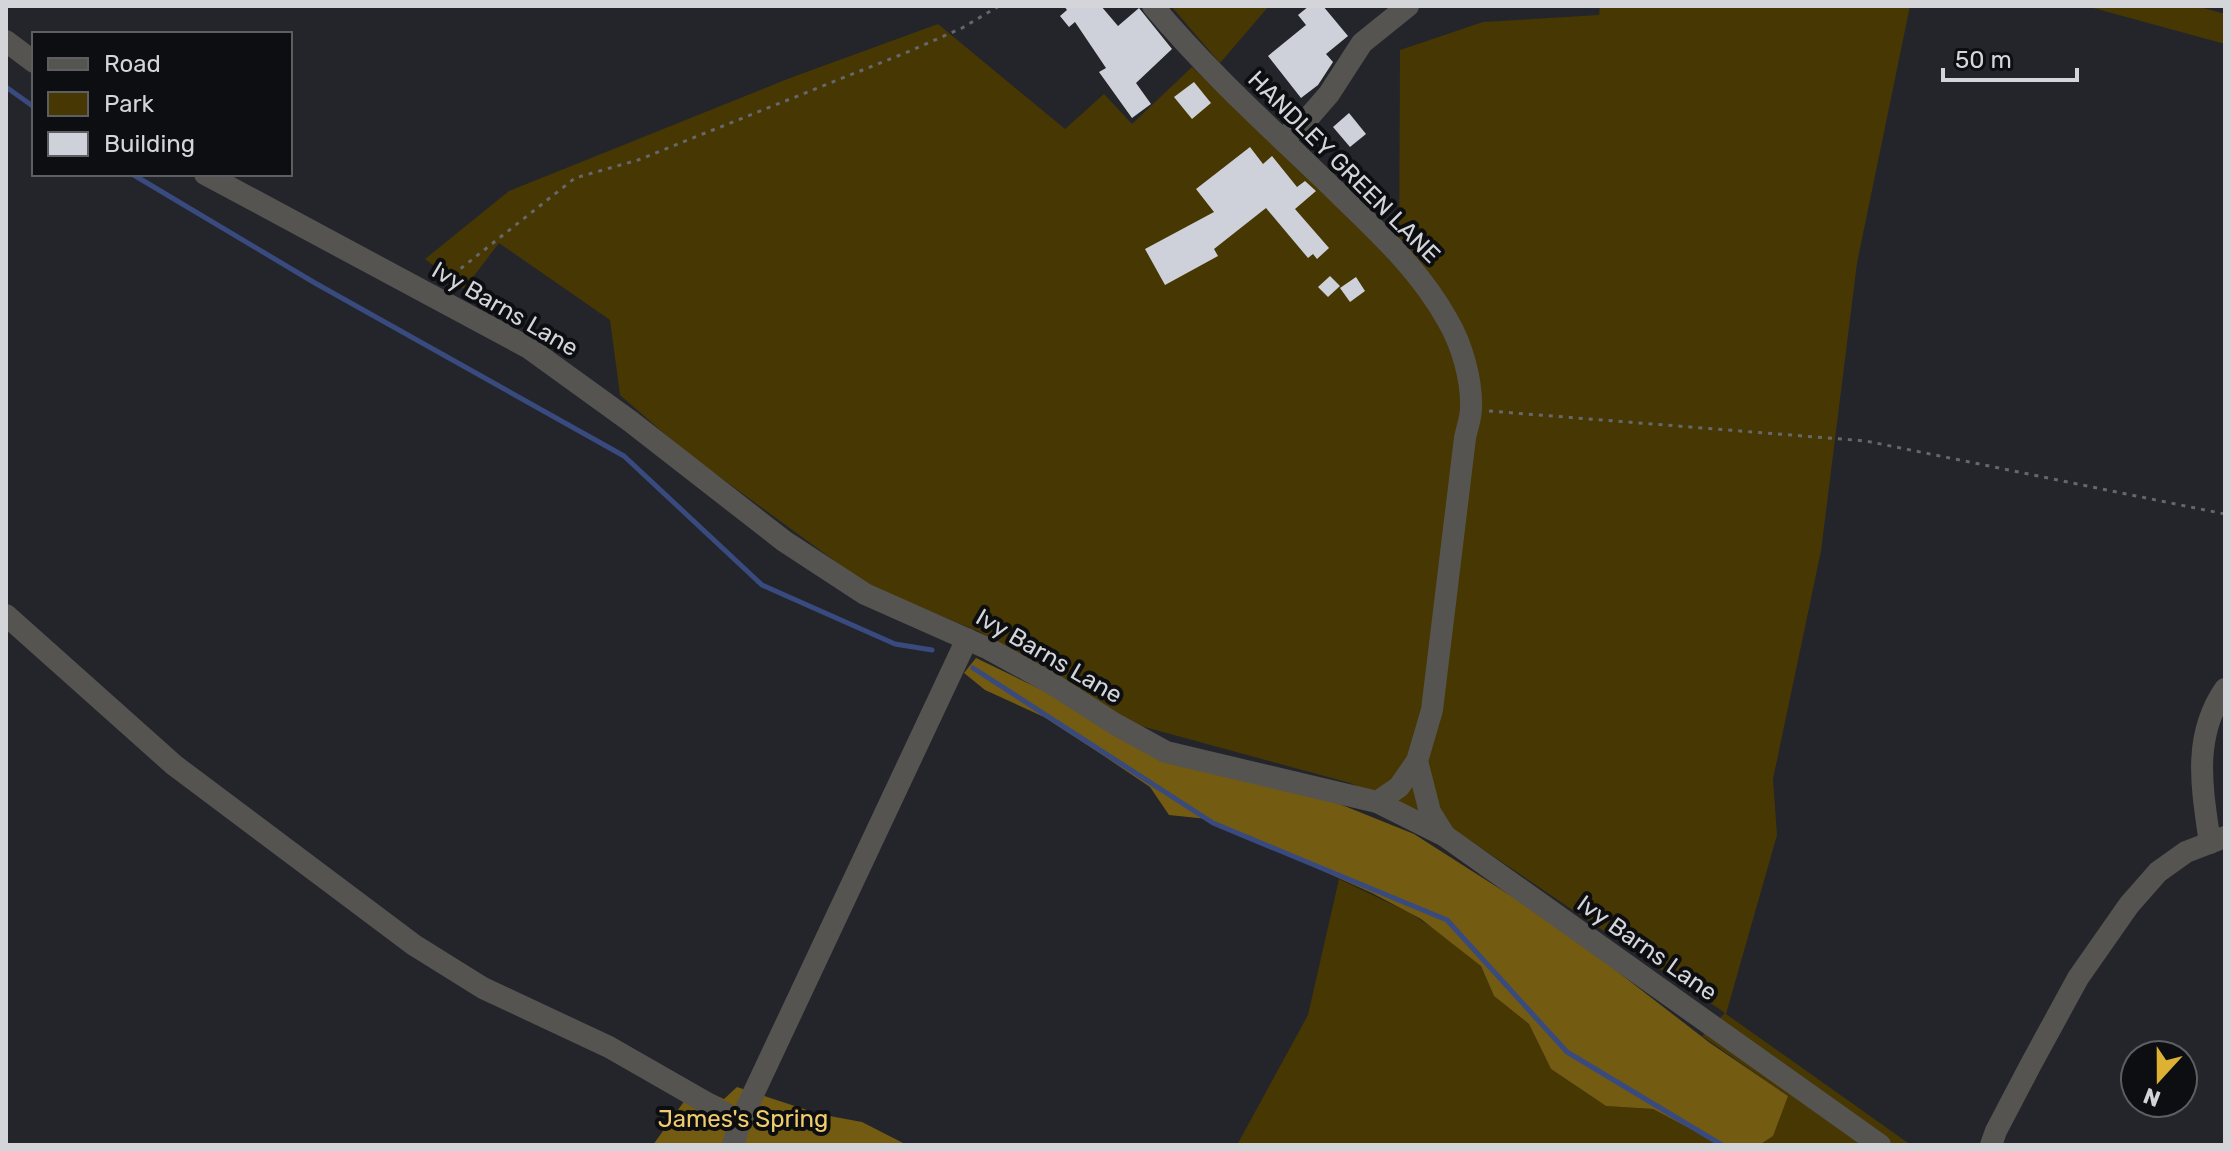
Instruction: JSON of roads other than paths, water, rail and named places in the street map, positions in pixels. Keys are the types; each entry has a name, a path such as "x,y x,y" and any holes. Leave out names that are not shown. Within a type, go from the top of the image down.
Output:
{"street":[{"name":"HANDLEY GREEN LANE","path":"1153,6 1187,47 1394,248 1450,323 1463,355 1472,410 1465,438 1432,710 1417,761 1399,787 1377,802"},
{"path":"1283,139 1309,117 1329,94 1362,43 1408,6"},
{"path":"6,41 32,60"},
{"name":"Ivy Barns Lane","path":"209,176 529,348 630,421 784,541 865,594 967,639 1051,683 1166,752 1377,802 1445,836 1880,1145"},
{"path":"6,615 174,765 414,945 483,988 609,1047 740,1122"},
{"path":"733,1145 740,1122 967,639"},
{"path":"1991,1145 2002,1118 2078,978 2129,905 2158,872 2186,852 2218,840 2202,770 2204,732 2213,706 2225,689"},
{"path":"1417,761 1430,812 1445,836"}],"waterway":[{"path":"6,87 32,106"},
{"path":"135,176 315,283 624,456 762,585 895,644 932,650"},
{"path":"973,668 1213,823 1447,920 1567,1052 1722,1145"}],"park label":[{"name":"James's Spring","path":"743,1119"}]}
